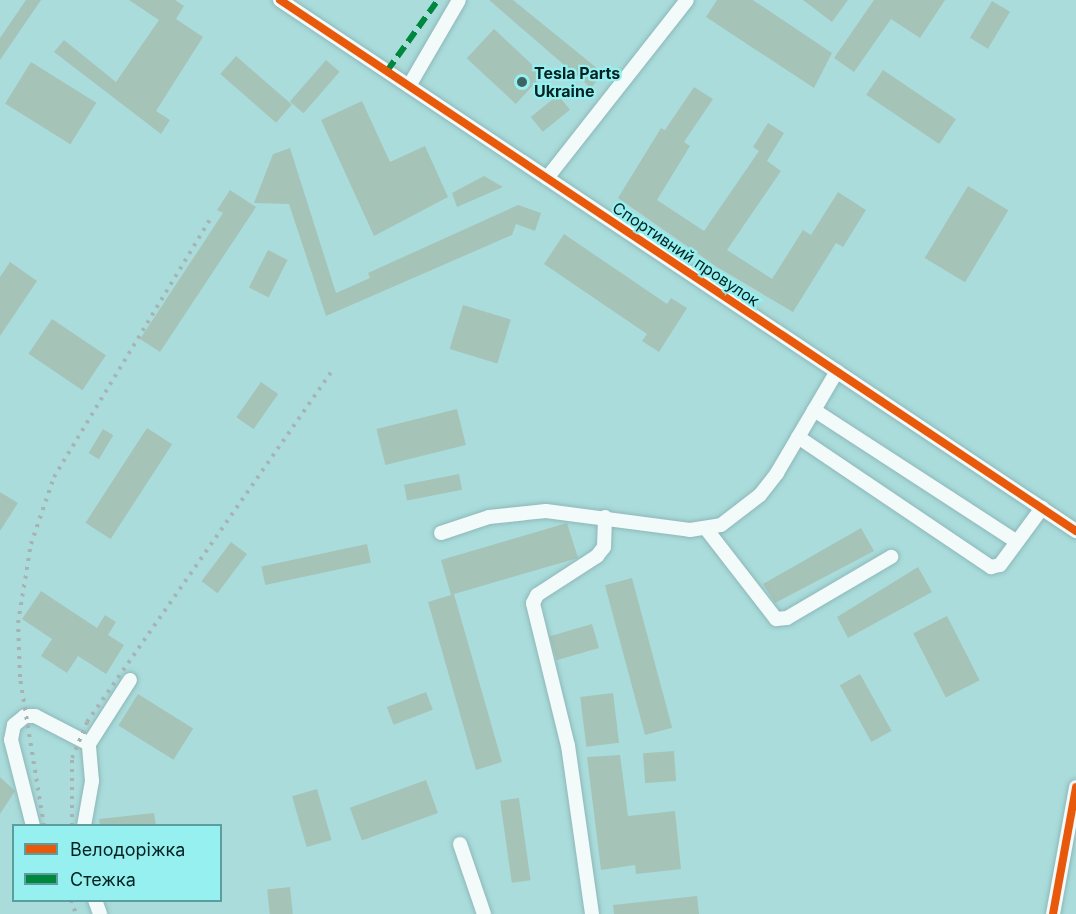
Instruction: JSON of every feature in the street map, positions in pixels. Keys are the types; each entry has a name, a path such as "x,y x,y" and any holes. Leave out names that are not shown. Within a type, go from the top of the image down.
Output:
{"street":[{"name":"Спортивний провулок","path":"280,0 1076,531"},
{"path":"409,86 459,0"},
{"path":"547,178 687,0"},
{"path":"441,533 516,512 605,517 707,530 760,495 837,371"},
{"path":"814,410 1017,543"},
{"path":"798,437 981,564 1000,565 1042,508"},
{"path":"592,914 568,746 533,603 537,595 597,556 604,547 605,517"},
{"path":"707,530 776,619 787,618 891,557"},
{"path":"84,824 92,781 89,744 130,680"},
{"path":"33,824 11,740 14,725 25,716 35,716 89,744"},
{"path":"1053,914 1076,787"},
{"path":"460,844 484,914"}],"building":[{"path":"26,0 41,0 0,60 0,38"},
{"path":"129,0 175,0 184,6 176,19 203,37 156,111 170,120 161,134 54,52 64,40 116,82 159,20"},
{"path":"489,0 513,0 603,73 591,88"},
{"path":"717,0 753,0 832,53 814,88 706,17"},
{"path":"803,0 848,0 832,22"},
{"path":"874,0 945,0 920,38 891,19 854,72 834,58"},
{"path":"992,1 1010,12 988,49 970,38"},
{"path":"494,29 543,75 516,104 467,58"},
{"path":"236,56 292,105 276,123 220,74"},
{"path":"326,60 340,72 304,113 290,102"},
{"path":"31,62 96,103 70,144 5,104"},
{"path":"883,70 956,119 939,144 866,95"},
{"path":"694,87 713,99 684,142 690,146 657,200 704,231 759,151 753,147 768,123 784,133 767,161 781,171 727,250 772,279 803,230 811,235 838,192 866,210 843,247 836,243 793,312 717,267 618,198 661,128 665,130"},
{"path":"558,95 570,110 543,132 531,117"},
{"path":"362,101 390,162 425,146 448,197 374,236 321,120"},
{"path":"290,148 336,293 370,278 368,273 518,205 541,213 535,231 516,224 512,235 326,316 289,204 254,203 273,154"},
{"path":"484,176 503,187 457,207 452,193"},
{"path":"968,186 1008,210 965,282 925,258"},
{"path":"230,190 256,207 160,352 140,339 223,213 217,210"},
{"path":"564,234 667,304 671,298 687,308 659,352 642,341 647,334 544,264"},
{"path":"268,250 288,260 269,297 249,287"},
{"path":"10,262 37,281 0,336 0,277"},
{"path":"463,305 511,320 497,364 450,349"},
{"path":"52,319 106,355 82,390 29,354"},
{"path":"261,382 278,394 254,429 236,417"},
{"path":"457,409 466,445 385,465 376,429"},
{"path":"147,428 172,444 111,539 85,523"},
{"path":"103,429 113,435 99,459 89,453"},
{"path":"459,474 462,490 407,500 404,485"},
{"path":"0,492 18,503 0,531"},
{"path":"567,523 578,558 454,594 502,762 476,770 428,602 451,595 441,560"},
{"path":"861,528 874,551 775,603 763,584"},
{"path":"231,542 247,554 217,593 202,581"},
{"path":"367,544 371,563 265,585 261,566"},
{"path":"918,567 932,592 848,638 837,617"},
{"path":"632,578 672,728 645,735 605,585"},
{"path":"41,591 97,628 105,615 116,622 108,635 124,645 106,674 78,656 67,673 41,656 52,639 22,619"},
{"path":"947,616 980,680 946,697 913,633"},
{"path":"592,624 599,648 557,660 550,636"},
{"path":"860,674 892,731 871,742 840,685"},
{"path":"426,692 433,710 394,725 387,707"},
{"path":"613,693 619,743 586,747 580,697"},
{"path":"138,694 193,728 174,760 118,725"},
{"path":"674,751 676,781 645,783 643,753"},
{"path":"620,755 628,816 675,811 681,869 636,874 635,865 601,870 587,757"},
{"path":"0,777 15,791 0,814"},
{"path":"426,780 438,813 362,841 350,808"},
{"path":"317,789 332,840 307,847 292,796"},
{"path":"519,798 531,880 512,883 500,801"},
{"path":"154,813 156,824 100,824 99,819"},
{"path":"290,887 293,914 270,914 267,889"},
{"path":"697,896 699,914 614,914 613,905"}],"railway":[{"path":"44,824 20,677 18,623 31,544 54,477 210,219"},
{"path":"72,824 72,758 87,722 333,369"},
{"path":"72,902 76,914"}],"marked path":[{"path":"387,71 438,0"}],"cycle path":[{"path":"280,0 1076,531"},
{"path":"1053,914 1076,787"}],"place":[{"name":"Tesla Parts Ukraine","path":"522,82"}]}
